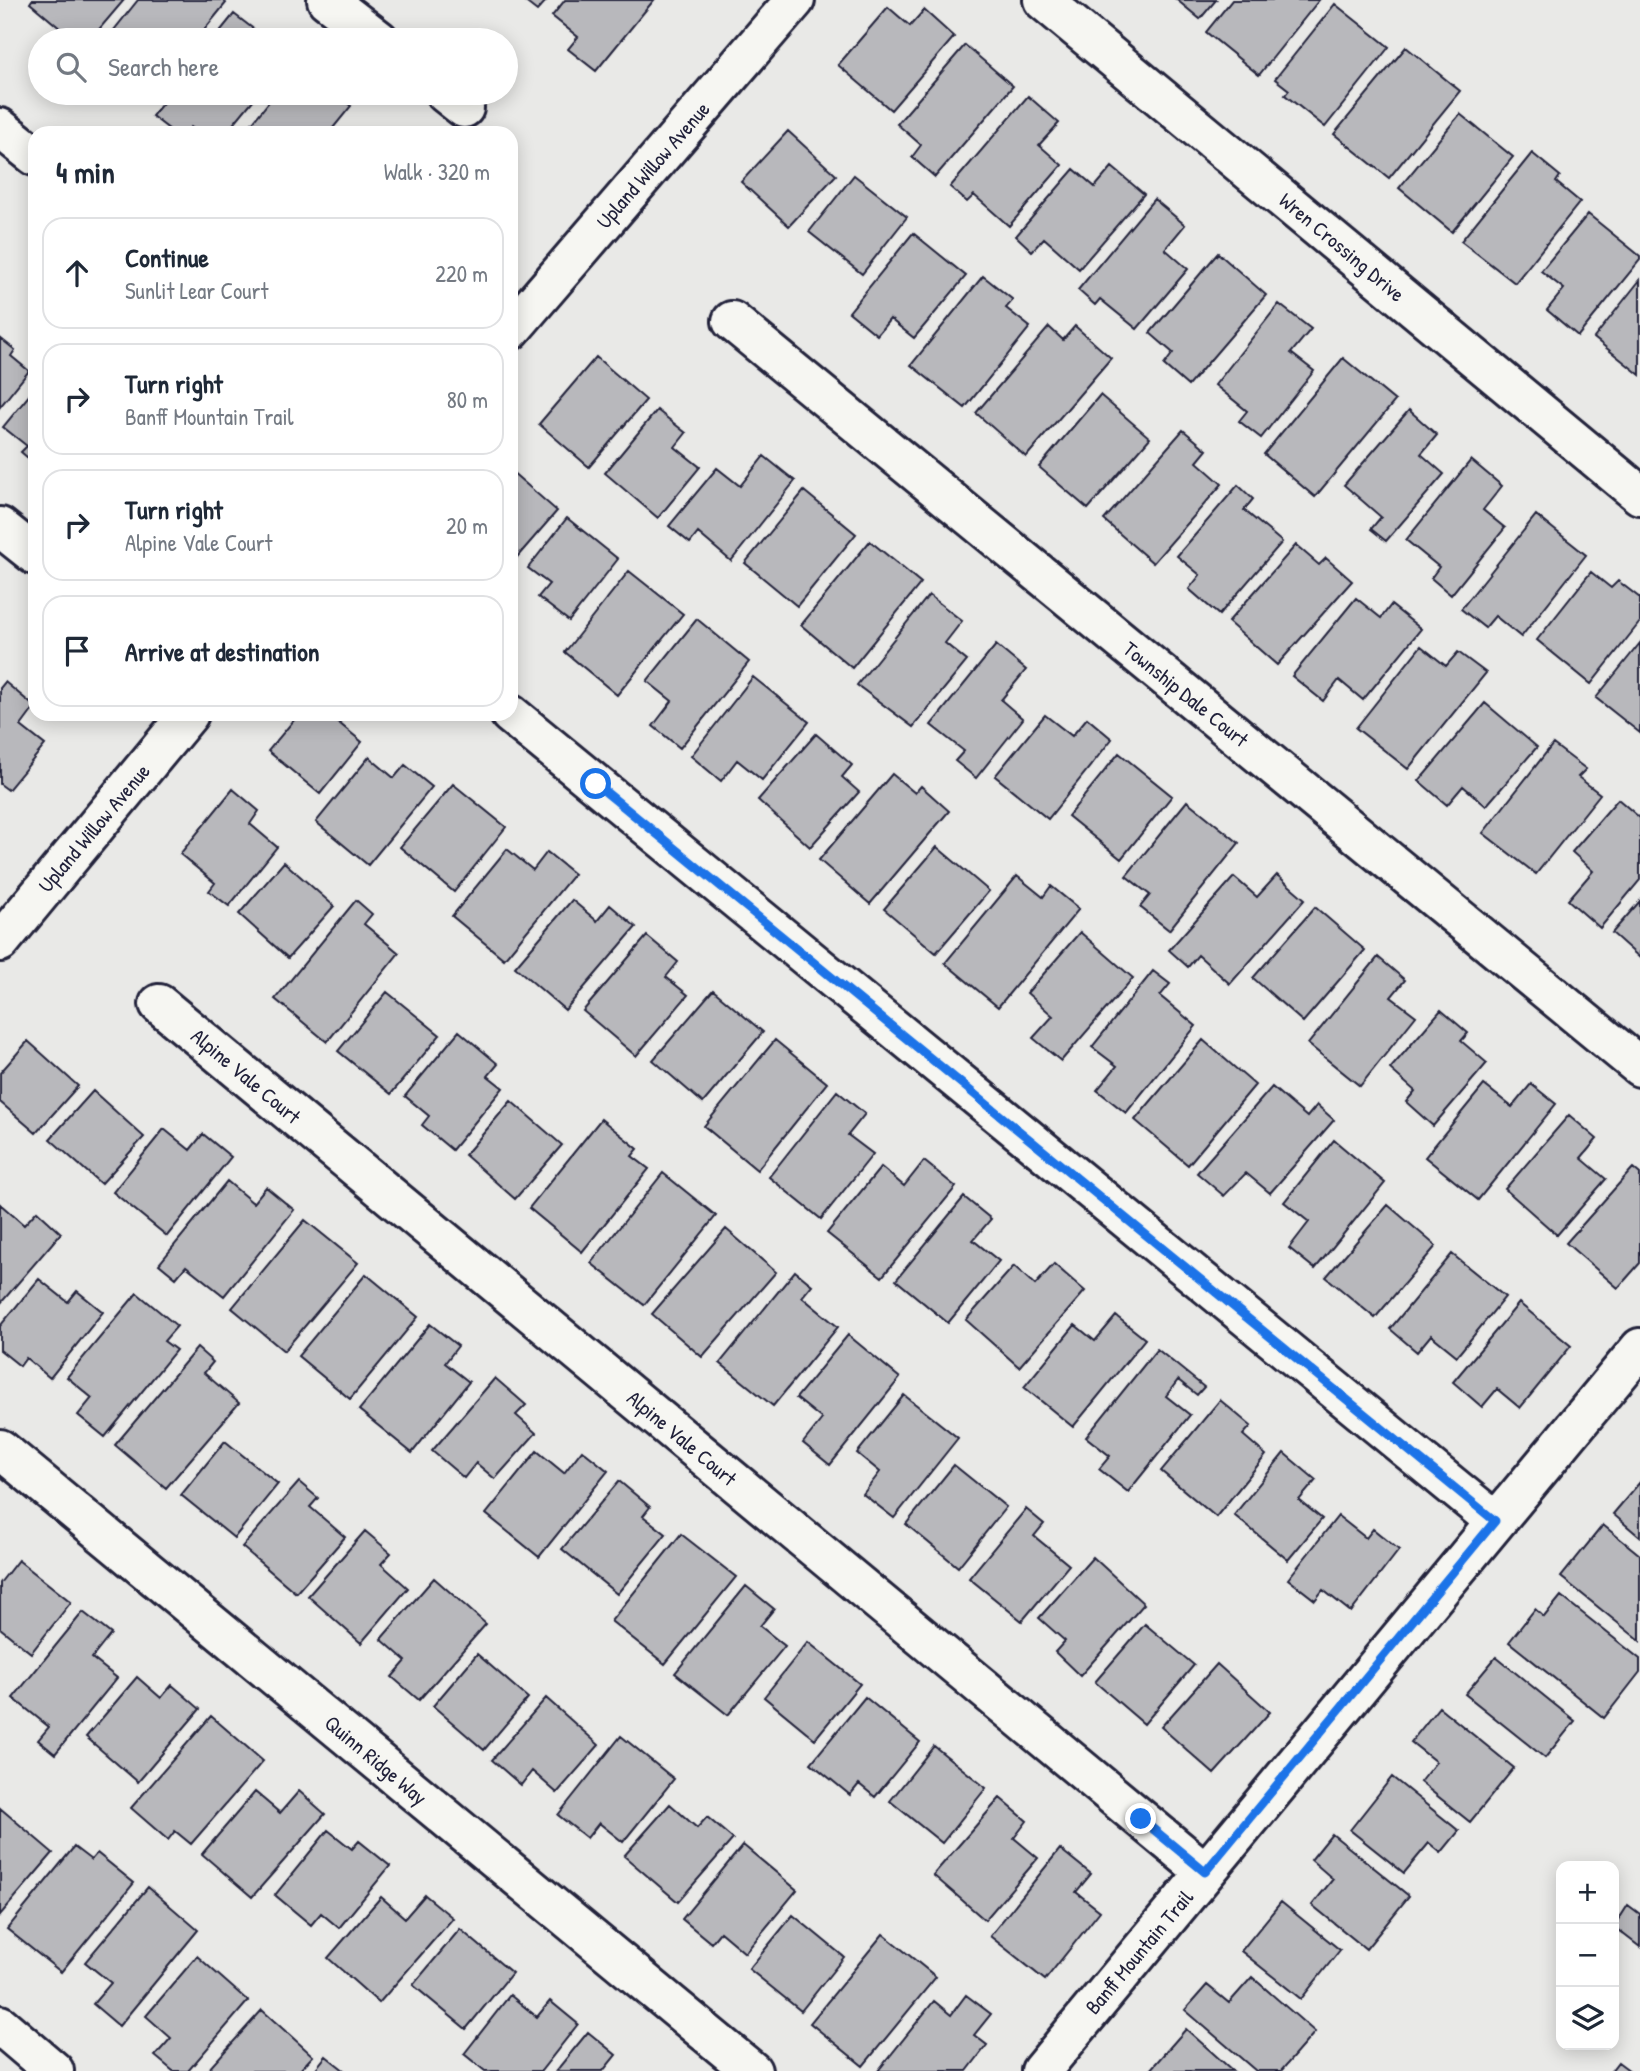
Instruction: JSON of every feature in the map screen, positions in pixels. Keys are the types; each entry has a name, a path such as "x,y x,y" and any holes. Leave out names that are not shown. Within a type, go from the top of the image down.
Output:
{"street":[{"path":"327,0 363,28"},
{"name":"Upland Willow Avenue","path":"518,322 795,0"},
{"name":"Wren Crossing Drive","path":"1043,0 1640,495"},
{"path":"0,128 28,150"},
{"name":"Township Dale Court","path":"732,321 1640,1067"},
{"path":"0,527 28,549"},
{"name":"Upland Willow Avenue","path":"0,942 183,721"},
{"path":"518,721 1495,1521"},
{"name":"Alpine Vale Court","path":"159,1004 1205,1872"},
{"name":"Banff Mountain Trail","path":"1041,2071 1640,1349"},
{"name":"Quinn Ridge Way","path":"0,1449 752,2071"},
{"path":"0,2025 54,2071"}],"building":[{"path":"32,0 124,0 100,28 60,28 30,3"},
{"path":"138,0 223,0 226,3 206,28 116,28"},
{"path":"523,0 547,0 537,11"},
{"path":"565,0 654,0 596,71 568,49 578,37 552,16"},
{"path":"1177,0 1216,0 1200,19"},
{"path":"1232,0 1319,0 1259,75 1206,32"},
{"path":"1335,4 1389,47 1325,127 1285,95 1289,90 1275,79"},
{"path":"888,7 910,26 924,10 954,37 891,110 838,65"},
{"path":"234,14 252,28 223,28"},
{"path":"965,45 1013,86 935,177 912,157 921,145 897,124"},
{"path":"1406,47 1460,91 1389,178 1334,134"},
{"path":"1028,96 1059,123 1039,145 1062,165 1009,226 974,195 967,202 950,187"},
{"path":"161,105 249,105 232,126 165,126 152,116"},
{"path":"266,105 351,106 335,126 250,126"},
{"path":"1460,114 1513,157 1452,232 1399,188"},
{"path":"788,131 836,175 789,226 741,182"},
{"path":"1532,153 1560,176 1556,182 1580,202 1515,283 1461,241"},
{"path":"1112,167 1144,194 1079,269 1044,238 1032,251 1016,236 1074,169 1095,187"},
{"path":"854,175 907,217 862,274 809,232"},
{"path":"1154,199 1185,225 1165,249 1188,269 1137,329 1100,299 1095,305 1078,290"},
{"path":"1588,214 1640,256 1640,260 1578,336 1547,310 1564,289 1541,271"},
{"path":"913,233 966,276 914,338 890,319 877,335 849,312"},
{"path":"1218,253 1266,295 1188,386 1164,365 1173,353 1150,333"},
{"path":"983,276 1013,300 1006,308 1030,327 965,408 911,365"},
{"path":"1640,280 1640,375 1594,338"},
{"path":"1279,304 1311,329 1291,353 1314,371 1261,438 1239,421 1247,411 1215,385"},
{"path":"1075,326 1111,358 1026,457 976,413 1049,327 1063,340"},
{"path":"0,338 15,350 11,356 28,372 0,407"},
{"path":"596,357 646,400 589,467 539,424"},
{"path":"1343,358 1395,401 1315,497 1264,454"},
{"path":"1100,395 1150,438 1088,509 1039,467"},
{"path":"28,397 28,458 21,452 27,446 3,427"},
{"path":"657,410 686,433 675,447 700,467 658,518 605,473"},
{"path":"1409,410 1437,435 1421,454 1444,474 1386,541 1371,529 1381,517 1344,485"},
{"path":"1183,430 1207,450 1197,462 1222,484 1153,563 1104,520"},
{"path":"764,456 795,481 731,561 698,533 690,543 669,526 717,468 740,486"},
{"path":"1471,460 1502,486 1483,510 1505,528 1451,595 1431,578 1439,567 1406,540"},
{"path":"518,477 557,511 518,556"},
{"path":"1238,485 1253,499 1244,510 1282,542 1219,615 1189,589 1200,575 1177,556"},
{"path":"804,491 856,534 797,606 745,563"},
{"path":"1536,515 1586,555 1521,637 1495,616 1485,628 1461,609"},
{"path":"567,518 618,559 569,621 538,597 549,584 528,568"},
{"path":"870,541 921,583 852,668 801,625"},
{"path":"1296,545 1319,565 1326,558 1352,581 1277,665 1228,622"},
{"path":"629,571 683,614 617,695 565,652"},
{"path":"1591,572 1611,588 1618,581 1640,598 1640,622 1591,684 1537,640"},
{"path":"929,595 962,621 945,643 967,661 913,727 857,685"},
{"path":"1356,598 1381,618 1391,605 1421,629 1363,700 1339,680 1323,701 1292,676"},
{"path":"697,619 749,662 680,748 653,726 672,701 647,681"},
{"path":"1640,643 1640,733 1596,698"},
{"path":"996,645 1026,670 1001,700 1023,719 976,778 955,761 964,751 931,725"},
{"path":"1421,646 1446,666 1458,652 1486,673 1408,769 1356,728"},
{"path":"753,677 809,722 762,780 737,760 721,781 691,756"},
{"path":"5,682 28,701 28,716 21,726 45,745 8,790 0,784 0,688"},
{"path":"1485,703 1537,747 1486,806 1463,786 1447,805 1419,781"},
{"path":"1045,715 1072,736 1087,718 1112,739 1048,819 995,776"},
{"path":"293,721 336,721 362,742 320,794 268,751"},
{"path":"816,734 852,765 842,777 859,792 810,847 758,800"},
{"path":"1553,744 1586,769 1578,777 1600,794 1536,874 1483,833"},
{"path":"1119,753 1172,796 1121,859 1068,816"},
{"path":"369,757 394,778 405,765 432,787 368,865 316,822"},
{"path":"892,774 915,793 921,786 949,811 870,904 819,860"},
{"path":"453,784 506,827 454,892 400,847"},
{"path":"233,789 259,811 250,824 277,847 229,906 209,891 215,883 180,854"},
{"path":"1618,799 1640,818 1640,880 1600,928 1568,900 1593,871 1572,852"},
{"path":"1187,801 1239,843 1169,930 1140,907 1150,895 1126,876"},
{"path":"937,847 989,891 936,953 884,909"},
{"path":"507,849 533,870 547,852 574,874 504,959 452,916"},
{"path":"284,862 334,906 288,958 239,914"},
{"path":"1277,875 1305,899 1230,984 1198,955 1188,967 1169,950 1234,877 1257,897"},
{"path":"1017,876 1043,897 1051,886 1079,909 998,1007 945,963"},
{"path":"356,900 372,914 364,924 399,953 327,1042 275,999"},
{"path":"572,900 597,921 610,905 636,927 565,1010 515,967"},
{"path":"1640,901 1640,958 1612,933"},
{"path":"1315,907 1365,950 1303,1022 1253,978"},
{"path":"1080,932 1133,978 1061,1061 1033,1038 1053,1016 1027,993"},
{"path":"647,936 678,962 666,977 688,995 636,1056 583,1011"},
{"path":"1378,957 1405,980 1391,997 1416,1016 1360,1086 1308,1044"},
{"path":"1153,971 1170,984 1160,996 1196,1026 1126,1113 1097,1090 1117,1066 1092,1047"},
{"path":"713,990 763,1032 703,1103 653,1060"},
{"path":"387,992 440,1035 391,1094 338,1051"},
{"path":"1441,1010 1468,1033 1461,1041 1487,1063 1433,1126 1406,1102 1415,1091 1390,1069"},
{"path":"459,1031 498,1064 488,1076 503,1088 452,1150 422,1125 429,1116 405,1096"},
{"path":"775,1040 827,1083 757,1170 704,1126"},
{"path":"1203,1040 1255,1085 1188,1165 1135,1120"},
{"path":"28,1041 78,1086 36,1133 0,1102 0,1073"},
{"path":"1531,1084 1556,1104 1478,1200 1425,1157 1484,1085 1512,1107"},
{"path":"1272,1087 1307,1117 1317,1105 1334,1120 1270,1193 1246,1173 1224,1196 1197,1173"},
{"path":"93,1091 144,1137 101,1184 50,1139"},
{"path":"837,1091 865,1114 848,1135 873,1154 821,1219 769,1177"},
{"path":"511,1101 562,1145 515,1199 465,1155"},
{"path":"1569,1115 1597,1139 1581,1158 1606,1179 1557,1235 1505,1189"},
{"path":"601,1119 638,1149 632,1156 649,1169 582,1252 529,1208"},
{"path":"164,1129 190,1150 203,1134 231,1157 167,1236 113,1192"},
{"path":"1334,1140 1385,1183 1315,1269 1289,1248 1309,1222 1284,1202"},
{"path":"924,1161 956,1187 882,1277 827,1233 881,1167 904,1186"},
{"path":"1633,1168 1640,1174 1640,1263 1618,1288 1566,1243"},
{"path":"663,1173 716,1216 644,1305 591,1263"},
{"path":"227,1181 253,1203 266,1187 294,1210 224,1296 186,1266 176,1278 159,1264"},
{"path":"964,1197 991,1219 973,1240 999,1261 948,1323 896,1280"},
{"path":"0,1204 24,1225 37,1211 61,1233 0,1304"},
{"path":"1388,1205 1436,1246 1375,1318 1326,1277"},
{"path":"305,1220 358,1263 284,1351 232,1308"},
{"path":"726,1229 776,1272 702,1357 652,1314"},
{"path":"1452,1254 1505,1297 1457,1356 1431,1335 1417,1352 1390,1329"},
{"path":"1054,1264 1085,1291 1019,1367 966,1320 1014,1266 1035,1285"},
{"path":"795,1271 812,1285 802,1297 838,1327 773,1406 720,1363"},
{"path":"366,1274 418,1317 350,1399 298,1356"},
{"path":"39,1279 68,1302 77,1291 103,1312 50,1378 26,1358 20,1366 0,1350 0,1326"},
{"path":"137,1293 177,1326 164,1341 176,1350 105,1437 78,1415 92,1398 67,1377"},
{"path":"1519,1303 1571,1346 1520,1408 1497,1389 1482,1407 1453,1382"},
{"path":"1116,1316 1145,1339 1073,1427 1024,1387 1075,1325 1095,1341"},
{"path":"430,1324 458,1346 445,1363 469,1382 412,1453 359,1410"},
{"path":"848,1335 900,1378 830,1465 803,1443 822,1419 796,1398"},
{"path":"197,1348 213,1362 204,1373 239,1403 166,1488 115,1445"},
{"path":"1157,1349 1204,1387 1197,1395 1178,1380 1166,1396 1190,1415 1128,1492 1099,1469 1110,1456 1086,1437"},
{"path":"495,1378 526,1405 516,1415 536,1433 495,1479 476,1463 464,1478 432,1451"},
{"path":"904,1395 958,1438 894,1518 863,1494 880,1472 857,1453"},
{"path":"1220,1400 1251,1426 1243,1435 1266,1455 1216,1517 1161,1471"},
{"path":"225,1441 278,1484 234,1538 181,1495"},
{"path":"582,1450 608,1471 539,1557 486,1514 537,1451 564,1473"},
{"path":"1284,1453 1316,1480 1299,1500 1322,1519 1288,1560 1234,1515"},
{"path":"954,1465 1006,1507 958,1567 906,1524"},
{"path":"619,1481 650,1507 643,1516 666,1534 617,1594 562,1549"},
{"path":"299,1482 318,1498 310,1507 345,1537 296,1593 242,1547"},
{"path":"1640,1482 1640,1537 1613,1514"},
{"path":"1026,1509 1044,1524 1034,1536 1069,1565 1022,1621 969,1578"},
{"path":"1338,1516 1366,1538 1373,1529 1399,1550 1351,1612 1323,1590 1315,1600 1288,1579"},
{"path":"1603,1525 1640,1555 1640,1641 1561,1577"},
{"path":"365,1531 391,1553 381,1564 408,1588 361,1643 308,1596"},
{"path":"681,1534 736,1577 665,1664 611,1621"},
{"path":"1093,1557 1144,1604 1080,1676 1055,1652 1065,1641 1039,1618"},
{"path":"18,1560 71,1602 31,1653 0,1628 0,1583"},
{"path":"434,1578 486,1624 419,1700 392,1677 406,1661 381,1639"},
{"path":"746,1586 774,1609 760,1626 785,1646 728,1715 675,1673"},
{"path":"1561,1596 1640,1659 1640,1672 1604,1718 1509,1642 1535,1609 1544,1617"},
{"path":"83,1612 111,1634 92,1658 117,1678 55,1754 38,1740 49,1727 13,1698"},
{"path":"1145,1624 1194,1665 1144,1724 1095,1682"},
{"path":"808,1642 860,1684 815,1739 764,1697"},
{"path":"477,1654 528,1698 484,1750 433,1706"},
{"path":"1496,1657 1575,1721 1545,1758 1465,1694"},
{"path":"1217,1664 1270,1712 1214,1774 1161,1727"},
{"path":"137,1677 161,1698 172,1685 200,1709 138,1782 86,1737"},
{"path":"865,1697 920,1742 875,1797 859,1784 850,1795 811,1763"},
{"path":"546,1698 599,1745 557,1793 532,1771 521,1785 492,1760"},
{"path":"1439,1707 1514,1768 1470,1822 1420,1782 1436,1762 1411,1742"},
{"path":"211,1716 263,1761 191,1844 175,1831 168,1840 131,1808"},
{"path":"621,1736 674,1779 623,1842 599,1823 587,1838 558,1815"},
{"path":"934,1746 986,1788 942,1843 890,1801"},
{"path":"1392,1777 1459,1831 1441,1853 1429,1843 1404,1873 1350,1830"},
{"path":"299,1791 325,1814 252,1897 202,1854 255,1792 280,1813"},
{"path":"1000,1798 1027,1821 1014,1838 1038,1858 985,1920 933,1875"},
{"path":"670,1804 697,1828 707,1817 733,1839 678,1902 624,1856"},
{"path":"0,1808 53,1853 0,1915"},
{"path":"328,1830 352,1849 359,1841 390,1866 339,1928 321,1913 311,1925 275,1895"},
{"path":"1332,1834 1409,1896 1366,1949 1312,1905 1333,1879 1311,1860"},
{"path":"743,1845 797,1890 745,1953 720,1932 711,1943 682,1919"},
{"path":"74,1847 91,1860 97,1853 134,1883 61,1972 7,1929"},
{"path":"1060,1849 1091,1874 1076,1892 1100,1911 1045,1980 990,1936"},
{"path":"148,1887 198,1930 119,2026 93,2004 111,1983 85,1962"},
{"path":"425,1895 453,1918 379,2003 328,1958 381,1897 405,1918"},
{"path":"1281,1902 1340,1950 1301,1999 1241,1951"},
{"path":"1628,1905 1640,1914 1640,1947 1619,1931 1619,1919"},
{"path":"793,1915 844,1957 801,2011 749,1969"},
{"path":"460,1929 512,1973 466,2029 413,1985"},
{"path":"883,1934 936,1977 863,2066 810,2023"},
{"path":"197,1956 248,2001 188,2071 173,2071 155,2056 171,2038 146,2016"},
{"path":"1252,1977 1315,2032 1281,2071 1256,2071 1185,2010 1207,1985 1229,2003"},
{"path":"510,1995 537,2017 550,2001 578,2024 541,2071 485,2071 464,2054"},
{"path":"966,1995 991,2014 974,2035 987,2045 967,2071 878,2071 934,2001 951,2015"},
{"path":"262,2010 313,2056 299,2071 207,2071"},
{"path":"1186,2029 1233,2071 1149,2071"},
{"path":"588,2032 616,2055 603,2071 556,2071"},
{"path":"326,2056 345,2071 314,2071"},
{"path":"1618,2062 1630,2071 1611,2071"}],"route":[{"path":"596,784 1495,1521 1205,1872 1141,1819"}]}
